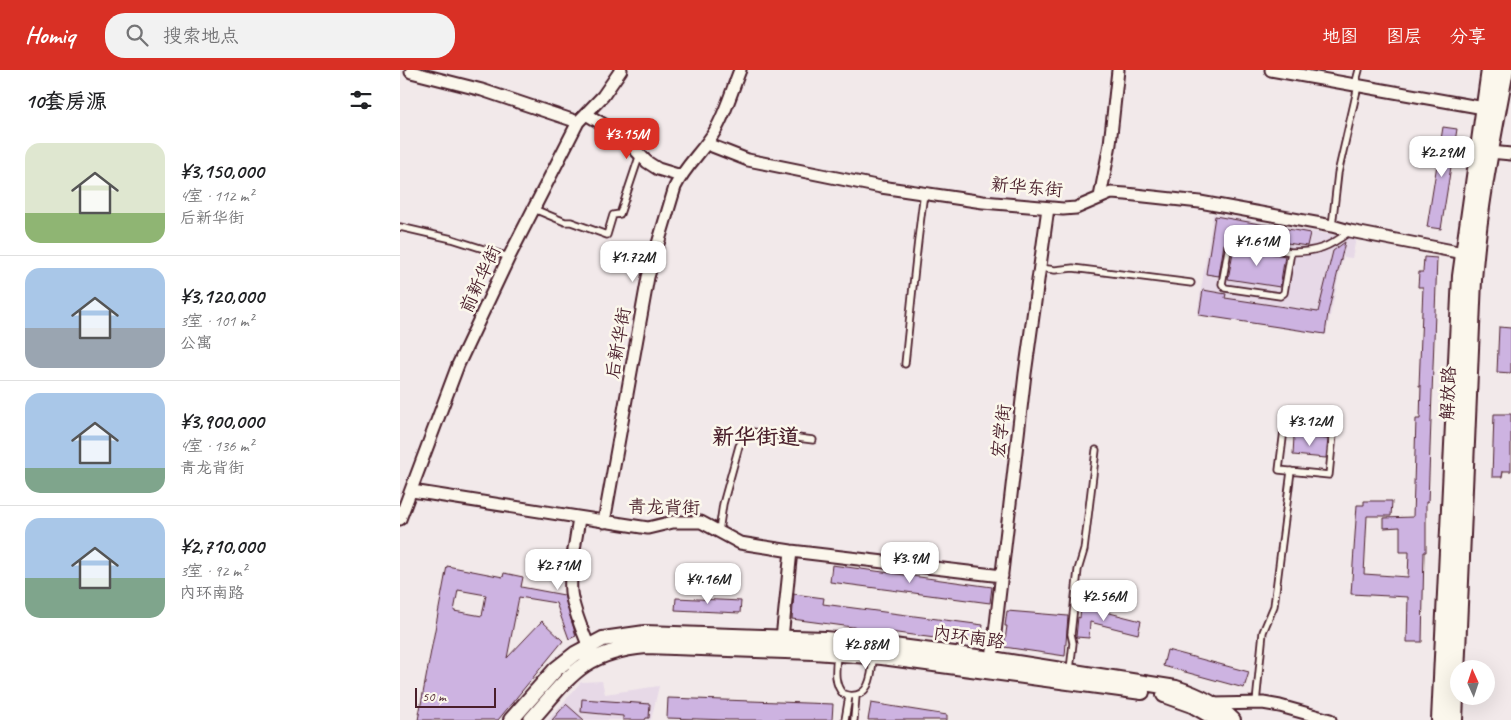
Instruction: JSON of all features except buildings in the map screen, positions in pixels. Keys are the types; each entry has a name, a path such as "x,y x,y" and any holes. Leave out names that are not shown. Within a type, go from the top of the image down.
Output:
{"main road":[{"name":"解放路","path":"1440,720 1460,286 1463,253 1490,70"},
{"name":"解放路","path":"1454,720 1475,254 1490,152 1505,70"}],"street":[{"name":"前新华街","path":"400,519 402,506 412,491 458,365 509,257 582,118 603,96 621,70"},
{"name":"后新华街","path":"604,522 648,277 675,187 680,176 707,144 716,129 740,70"},
{"path":"1100,197 1110,144 1118,70"},
{"path":"1271,70 1484,108"},
{"path":"407,73 482,90 582,118 613,129 658,169 680,176"},
{"name":"新华东街","path":"707,144 748,160 882,187 984,202 1048,208 1076,208 1111,193 1126,194 1200,202 1332,226 1463,253"},
{"path":"1490,152 1511,154"},
{"name":"宏学街","path":"992,659 1025,374 1048,208"},
{"name":"青龙背街","path":"412,491 648,528 673,522 701,522 740,543 791,551 1002,576"},
{"path":"579,518 571,572 571,591 572,600 591,652"},
{"path":"782,638 791,551"},
{"name":"内环南路","path":"511,720 556,669 591,652 611,637 645,633 825,639 992,659 1176,688 1214,704 1233,720"},
{"name":"内环南路","path":"530,720 591,652 646,646 874,656 1168,696 1192,705 1218,720"},
{"path":"1214,704 1256,703 1280,706 1330,720"}],"lane":[{"path":"1332,226 1338,173 1359,70"},
{"path":"534,209 565,222 571,222 607,235 613,215 620,214 640,154"},
{"path":"905,364 916,251 924,193"},
{"path":"400,227 452,239 509,257"},
{"path":"1291,252 1284,292 1280,296 1224,288 1222,284 1229,245 1232,242 1291,252 1307,252 1328,246 1350,231"},
{"path":"1040,268 1055,270 1073,268 1191,283"},
{"path":"1284,430 1333,435 1329,475 1291,471 1279,470 1284,430"},
{"path":"719,531 723,504 736,454 747,434 753,432 813,440"},
{"path":"1070,672 1073,643 1071,634 1078,570 1084,550 1096,450"},
{"path":"1256,703 1263,632 1274,606 1291,471"},
{"path":"837,654 837,684 843,694 853,696 860,694 869,683 874,656"},
{"path":"845,720 853,696"},
{"path":"853,696 854,720"}],"shaded area":[{"path":"1213,214 1356,239 1352,258 1343,257 1326,335 1197,315"},
{"path":"602,681 605,694 659,686 651,720 548,720 581,682"}],"district":[{"name":"新华街道","path":"756,436"}]}
